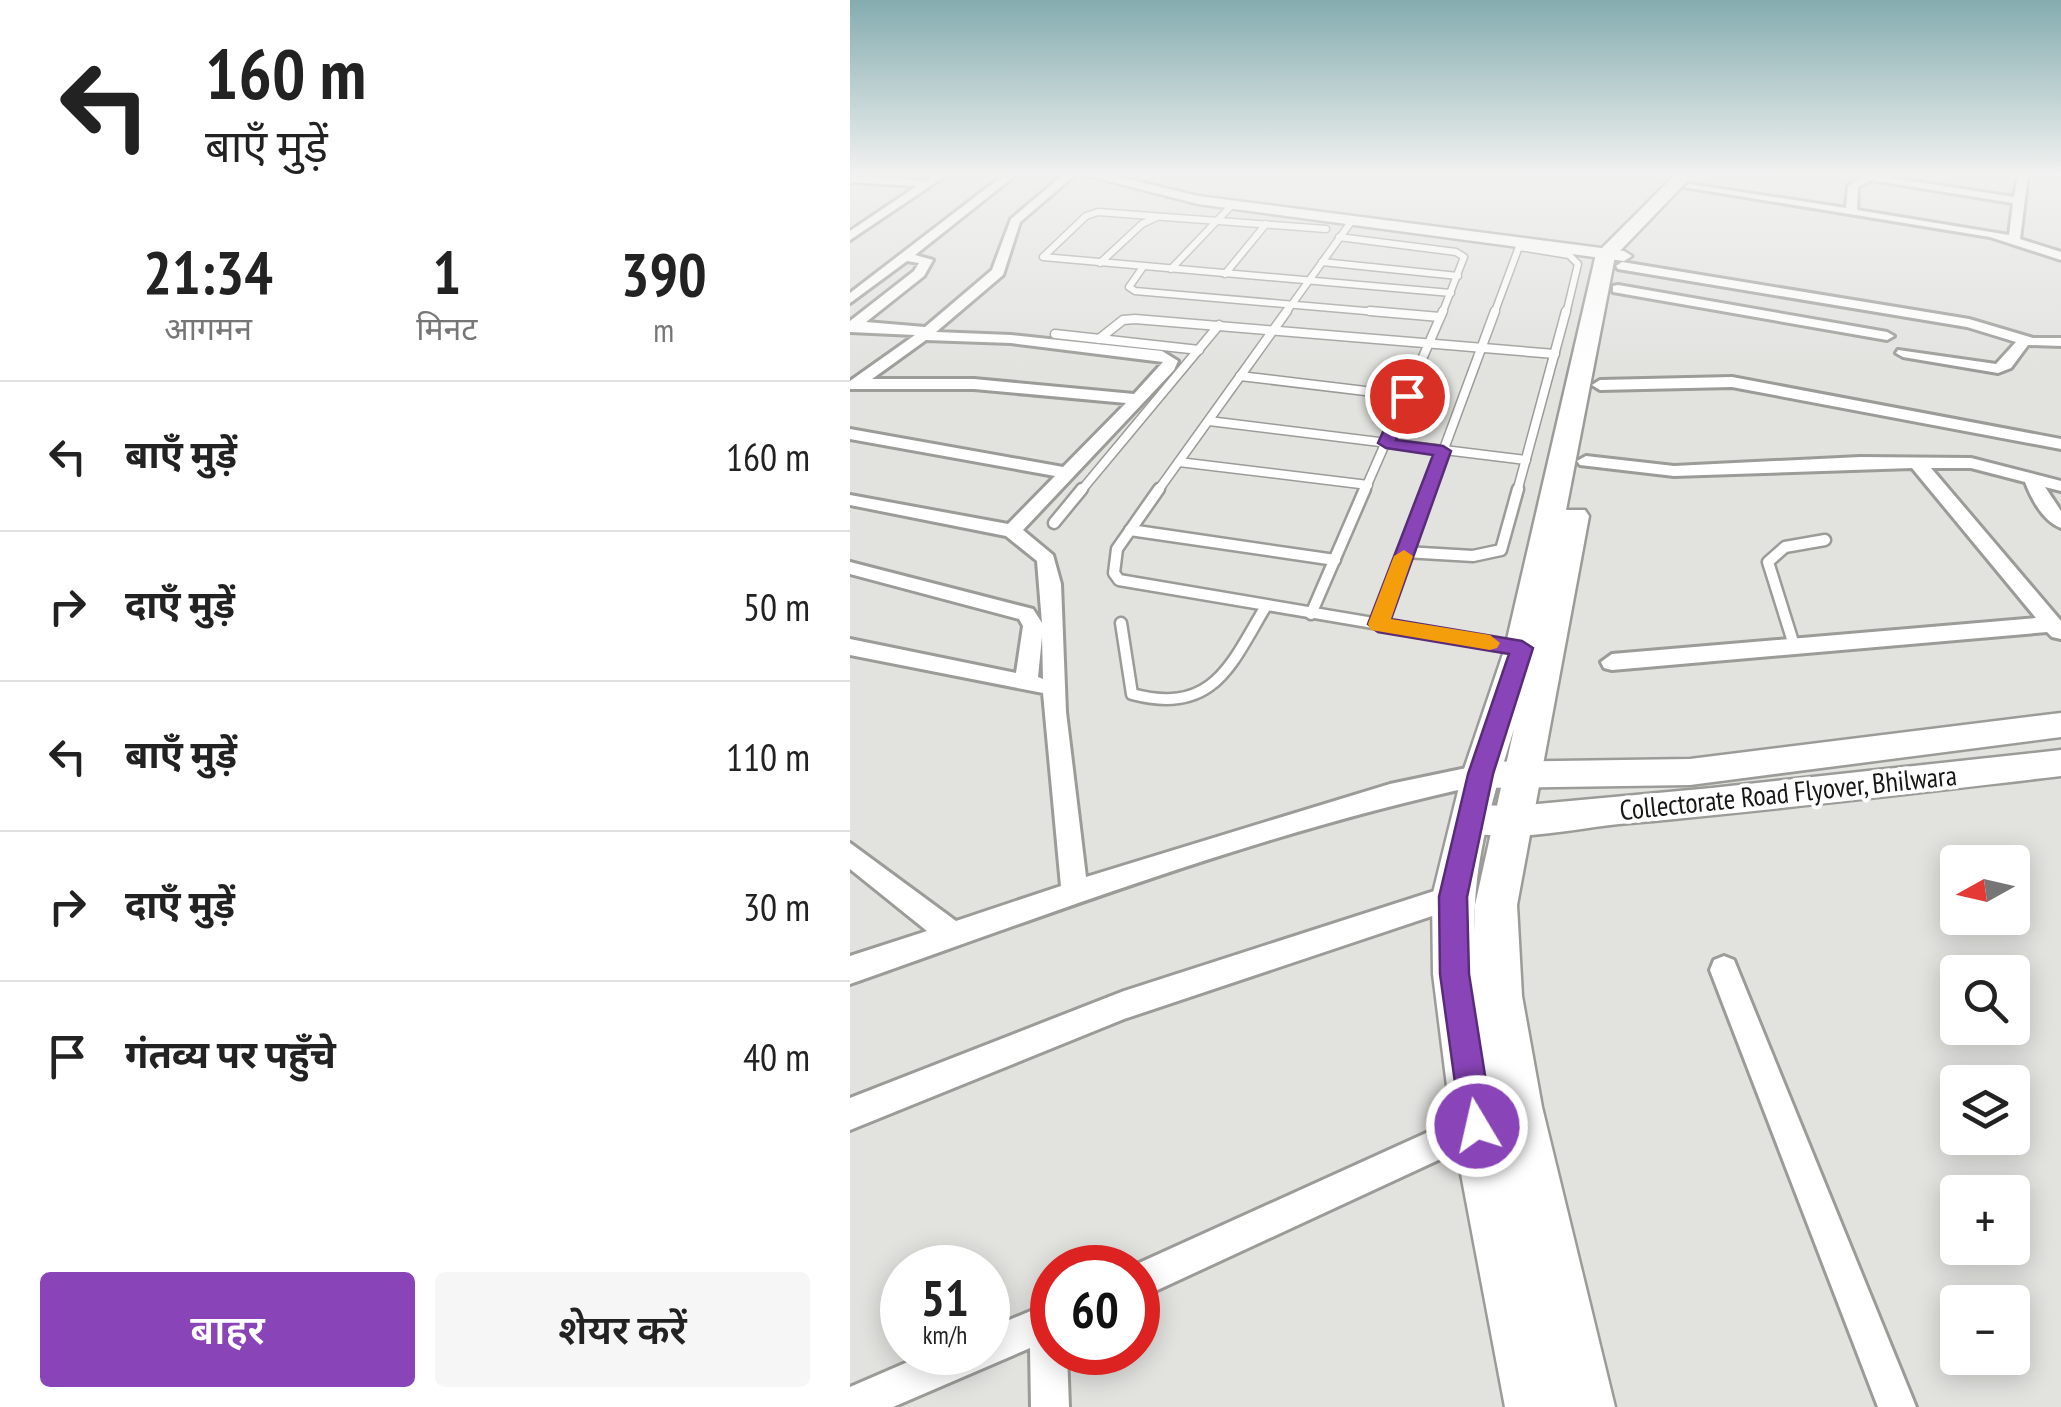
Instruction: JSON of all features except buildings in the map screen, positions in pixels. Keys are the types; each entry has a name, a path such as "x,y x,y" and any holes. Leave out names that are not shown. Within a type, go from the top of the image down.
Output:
{"main road":[{"path":"1585,1407 1517,1108 1499,996 1496,905 1504,804 1618,266 1640,240"},
{"path":"1504,804 1480,774 1536,651 1586,462 1618,266"},
{"path":"1504,804 1453,897 1454,974 1477,1126 1535,1407"}],"street":[{"path":"850,299 927,240"},
{"path":"853,386 926,334 998,272 1009,240"},
{"path":"1486,240 1618,266 1887,336"},
{"path":"2007,240 2061,256"},
{"path":"851,326 919,273 927,260 904,257"},
{"path":"1618,266 1969,323 2024,340 2061,342"},
{"path":"850,284 868,285"},
{"path":"851,326 1011,339 1170,359 1169,367 1012,531"},
{"path":"1903,353 1998,369 2024,340"},
{"path":"1600,386 1732,382 2061,444"},
{"path":"853,386 974,384 1137,399"},
{"path":"850,434 1067,473"},
{"path":"1586,462 1674,471 1916,462 1983,464 2061,486"},
{"path":"1916,462 2057,629"},
{"path":"2032,477 2040,498 2061,522"},
{"path":"850,500 1012,531 1038,550 1049,570 1054,688 1075,893"},
{"path":"850,568 1026,614 1033,626 1026,683"},
{"path":"1612,662 1794,644 2057,629"},
{"path":"850,647 1054,688"},
{"path":"1504,804 1690,772 2061,725"},
{"name":"Collectorate Road Flyover, Bhilwara","path":"1504,804 1951,775 2061,763"},
{"path":"850,970 1075,893 1390,794 1480,774"},
{"path":"850,854 952,935"},
{"path":"850,1114 1124,1005 1453,897"},
{"path":"1724,970 1898,1407"},
{"path":"1160,1272 1477,1126"},
{"path":"850,1406 923,1375"},
{"path":"1050,1375 1050,1407"}],"lane":[{"path":"1062,240 1043,257 1450,293"},
{"path":"1100,263 1125,240"},
{"path":"1172,269 1198,240"},
{"path":"1225,274 1253,240"},
{"path":"1338,240 1130,530 1113,563 1120,580 1536,651"},
{"path":"1311,614 1464,257 1456,252 1353,240"},
{"path":"1378,624 1520,244 1568,255 1578,264 1500,550 1473,556 1405,552"},
{"path":"1322,262 1458,276"},
{"path":"1143,267 1129,287 1135,291 1440,317"},
{"path":"1099,339 1126,319 1274,328 1555,354"},
{"path":"1054,523 1220,325"},
{"path":"1055,334 1199,350"},
{"path":"1240,376 1407,396"},
{"path":"1208,421 1526,460"},
{"path":"1179,462 1368,484"},
{"path":"1130,530 1335,560"},
{"path":"1794,644 1768,562 1770,555 1785,547 1825,540"},
{"path":"1121,624 1132,694 1151,698 1196,693 1222,679 1266,606"}],"slow traffic":[{"path":"1404,556 1378,624 1490,643"}],"route":[{"path":"1407,396 1386,443 1443,451 1378,624 1522,648 1480,774 1453,897 1454,974 1477,1126"}]}
